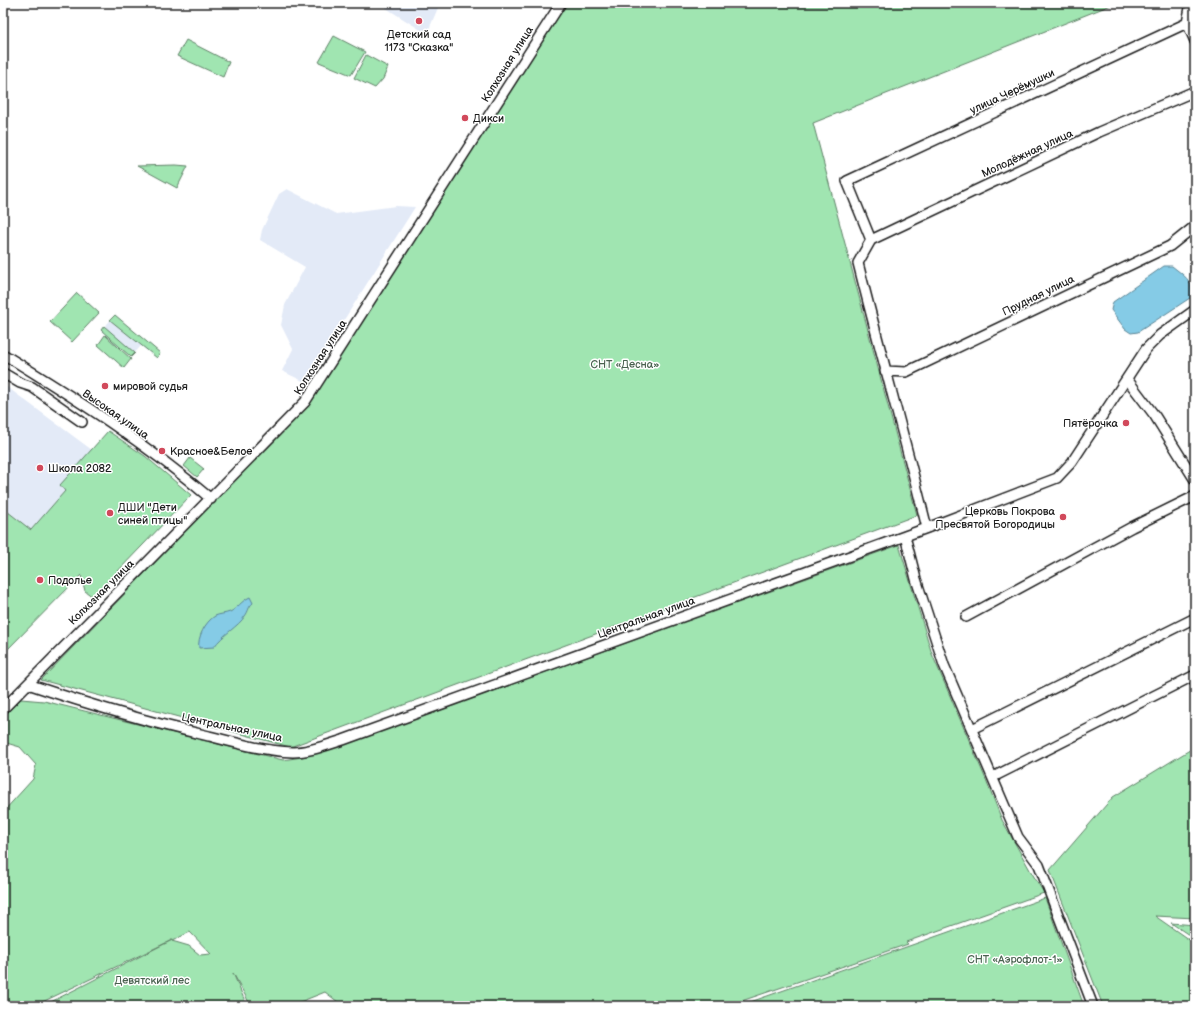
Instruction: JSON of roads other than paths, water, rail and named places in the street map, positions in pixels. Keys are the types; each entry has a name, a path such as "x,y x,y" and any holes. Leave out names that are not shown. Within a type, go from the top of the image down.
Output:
{"street":[{"name":"Колхозная улица","path":"3,709 211,499 314,391 560,3"},
{"path":"1191,3 1187,23 1195,41"},
{"name":"улица Черёмушки","path":"871,240 847,181 1187,23"},
{"name":"Молодёжная улица","path":"871,240 1100,132 1195,91"},
{"name":"Прудная улица","path":"885,371 906,372 1170,246 1195,226"},
{"path":"871,240 858,263 885,371 897,406 927,528"},
{"name":"Центральная улица","path":"28,684 69,698 173,727 244,744 293,752 311,750 358,735 927,528 1057,478 1072,462 1146,350 1160,334 1195,310"},
{"name":"Высокая улица","path":"3,354 54,385 114,426 182,475 211,499"},
{"path":"3,373 32,387 82,422"},
{"path":"1127,378 1155,416 1195,480"},
{"path":"966,617 1132,527 1195,496"},
{"path":"905,536 916,579 944,665 1018,836 1039,865 1093,1006"},
{"path":"972,729 1195,618"},
{"path":"993,777 1195,676"}],"water":[{"path":"1164,266 1172,266 1187,278 1193,290 1193,296 1138,332 1131,333 1125,329 1111,310 1113,302"},
{"path":"250,597 253,603 239,623 221,638 214,647 199,648 199,640 201,635 205,626 211,619 217,615 230,612"}],"place":[{"name":"Детский сад 1173 \"Сказка\"","path":"419,21"},
{"name":"Дикси","path":"465,118"},
{"name":"мировой судья","path":"105,386"},
{"name":"Пятёрочка","path":"1126,423"},
{"name":"Красное&Белое","path":"162,451"},
{"name":"Школа 2082","path":"40,468"},
{"name":"ДШИ \"Дети синей птицы\"","path":"110,513"},
{"name":"Церковь Покрова Пресвятой Богородицы","path":"1063,517"},
{"name":"Подолье","path":"40,580"}],"park label":[{"name":"СНТ «Десна»","path":"625,364"},
{"name":"СНТ «Аэрофлот-1»","path":"1015,959"},
{"name":"Девятский лес","path":"152,980"}]}
